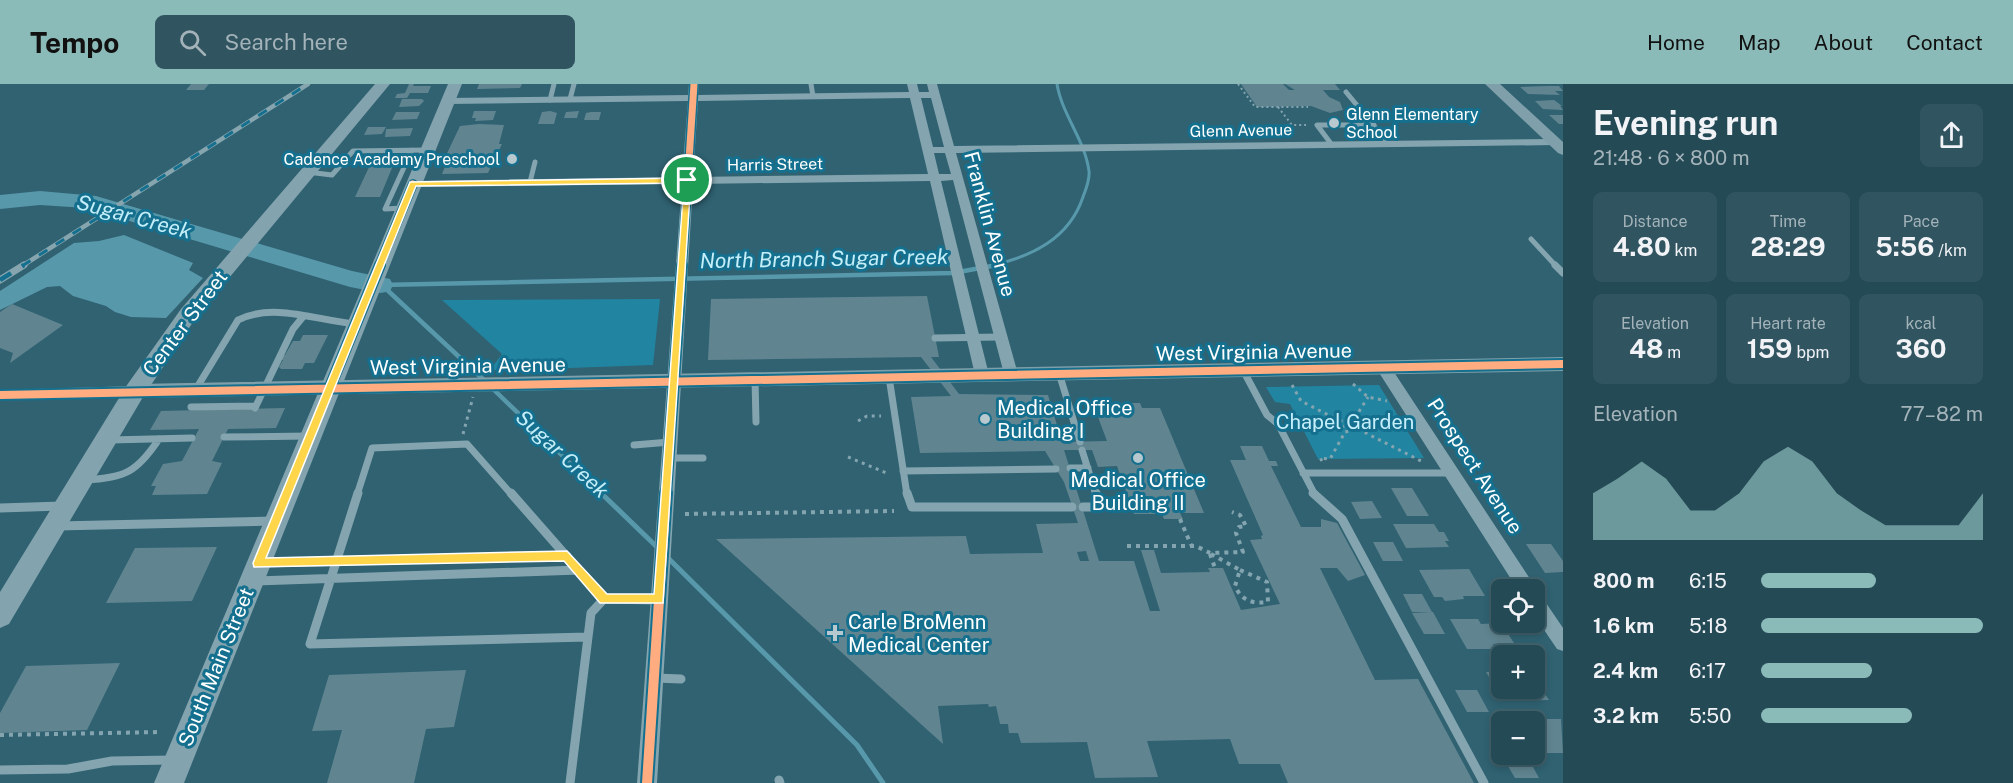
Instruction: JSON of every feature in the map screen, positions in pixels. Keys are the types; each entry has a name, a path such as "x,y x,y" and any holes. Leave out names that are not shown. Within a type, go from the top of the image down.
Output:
{"main road":[{"name":"Center Street","path":"0,616 135,391 188,314 383,84"},
{"name":"South Main Street","path":"174,772 413,184 420,150 455,84"}],"street":[{"path":"647,783 693,84"},
{"path":"1492,84 1558,146"},
{"path":"448,101 813,96 934,89"},
{"name":"Franklin Avenue","path":"934,89 1011,374"},
{"name":"Franklin Avenue","path":"913,90 982,375"},
{"name":"Glenn Avenue","path":"928,150 1389,144 1558,146"},
{"name":"Harris Street","path":"413,184 957,177"},
{"name":"West Virginia Avenue","path":"0,395 135,391 195,399 259,401 330,387 1563,364"},
{"name":"Prospect Avenue","path":"1383,367 1521,579"},
{"path":"1545,610 1556,620 1563,643"}],"lane":[{"path":"550,100 554,84"},
{"path":"570,99 574,84"},
{"path":"811,84 813,96"},
{"path":"1346,92 1389,144"},
{"path":"1332,145 1317,125 1374,125"},
{"path":"308,172 332,175 353,151 420,150"},
{"path":"403,208 385,209 420,150"},
{"path":"531,182 535,162"},
{"path":"1531,238 1563,273"},
{"path":"195,399 238,320 244,315 255,312 302,318 357,321"},
{"path":"259,401 293,329 302,318"},
{"path":"935,338 1000,337"},
{"path":"1243,370 1267,415 1278,423 1311,491 1331,512 1342,519 1484,783"},
{"path":"1059,373 1100,507 1083,507"},
{"path":"890,377 908,502 912,507 923,509 1072,507"},
{"path":"755,379 756,422"},
{"path":"224,437 243,433 310,436"},
{"path":"106,440 159,439 177,435 192,438"},
{"path":"82,480 120,479 144,462 159,439"},
{"path":"588,637 310,644 372,448 467,444 604,599"},
{"path":"634,445 703,458"},
{"path":"1070,468 1088,468"},
{"path":"903,471 1056,469"},
{"path":"1303,473 1452,473"},
{"path":"0,508 66,506"},
{"path":"54,526 275,521"},
{"path":"255,572 338,561 567,556"},
{"path":"255,572 332,578 579,570"},
{"path":"570,783 591,613 604,599 659,600"},
{"path":"654,678 681,679"},
{"path":"0,770 68,769 112,761 174,772"}],"path":[{"path":"1238,84 1255,108 1308,107"},
{"path":"1278,107 1292,125 1296,125"},
{"path":"1353,384 1368,397 1390,401"},
{"path":"1292,385 1301,401 1340,420 1354,418 1368,397"},
{"path":"460,445 474,395"},
{"path":"858,421 867,416 881,416"},
{"path":"1354,418 1359,423 1358,429"},
{"path":"1340,420 1340,426 1345,432"},
{"path":"1328,474 1320,458 1329,459 1345,432 1358,429 1425,462"},
{"path":"848,457 889,474"},
{"path":"685,514 894,511"},
{"path":"1210,553 1243,552 1236,533 1239,527 1246,526 1240,515 1232,512"},
{"path":"1180,519 1191,546"},
{"path":"1127,546 1191,546 1210,553 1240,570 1261,575 1267,580 1270,595 1268,602 1254,604 1240,596 1234,586 1240,570"},
{"path":"1210,553 1215,567"},
{"path":"0,735 162,732"}],"green space":[{"path":"660,299 653,365 512,370 490,370 502,354 442,300"},
{"name":"Chapel Garden","path":"1379,385 1424,458 1318,459 1290,404 1275,402 1266,387"}],"shaded area":[{"path":"124,235 193,263 189,270 203,278 166,318 131,317 115,312 106,306 73,296 60,286 47,287 0,310 0,291 74,243 99,241"}],"building":[{"path":"191,84 209,84 204,90 186,90"},
{"path":"409,84 431,86 428,93 410,93 407,98 395,98 397,94 405,93"},
{"path":"479,84 522,84 520,88 477,89"},
{"path":"1241,84 1283,84 1289,90 1295,90 1285,84 1335,84 1340,90 1323,90 1329,97 1340,102 1343,110 1330,113 1311,106 1257,107"},
{"path":"1559,86 1563,91 1555,91 1560,95 1528,94 1520,87"},
{"path":"402,99 422,99 424,101 419,106 399,107"},
{"path":"1554,100 1562,106 1560,106 1563,110 1543,109 1535,101"},
{"path":"474,111 496,111 493,120 475,121 476,118 472,118"},
{"path":"579,111 577,118 564,118 566,112"},
{"path":"396,112 420,112 417,119 392,120"},
{"path":"542,112 557,113 554,124 538,124"},
{"path":"601,112 599,120 584,120 586,113"},
{"path":"1549,115 1563,115 1563,124 1559,124"},
{"path":"504,125 499,144 502,144 488,173 442,174 446,164 442,164 460,126"},
{"path":"368,127 386,127 382,134 364,135"},
{"path":"413,128 410,136 385,137 386,129"},
{"path":"371,163 394,163 380,197 355,197"},
{"name":"Carle BroMenn Medical Center","path":"927,296 939,357 931,357 959,394 1048,395 1062,442 1107,441 1095,409 1122,408 1120,403 1140,403 1142,408 1160,408 1204,513 1180,513 1183,519 1164,519 1162,514 1134,514 1117,466 1098,467 1092,450 1064,450 1099,561 1134,561 1150,611 1160,611 1141,550 1154,550 1161,573 1210,572 1208,568 1223,568 1241,610 1280,604 1250,540 1262,539 1263,535 1230,460 1246,460 1240,446 1262,446 1269,461 1276,461 1278,466 1271,466 1301,527 1321,527 1321,519 1337,523 1365,575 1348,581 1337,568 1320,568 1375,680 1418,679 1474,783 1288,783 1280,764 1239,764 1230,739 1147,741 1158,777 1095,778 1087,742 1021,743 1018,733 1009,733 1008,724 1000,724 996,706 989,707 988,704 938,706 943,744 716,539 966,536 970,554 1043,553 1036,524 1078,523 1064,482 1045,451 920,453 911,397 951,396 921,357 708,360 711,299","holes":["1086,551 1089,561 1080,561 1077,552"]},
{"path":"12,304 63,325 10,363 13,353 0,348 0,312"},
{"path":"303,335 328,335 314,363 305,363 302,369 281,369 279,367 283,360 279,360 282,355 285,355 293,341 300,341"},
{"path":"285,408 276,428 228,429 212,461 222,463 207,494 152,495 156,486 151,486 163,464 182,461 199,429 150,430 161,411"},
{"path":"1391,488 1412,488 1429,516 1407,516"},
{"path":"1372,501 1382,518 1360,519 1351,502"},
{"path":"1393,524 1434,524 1439,532 1444,532 1449,541 1445,541 1449,547 1406,548"},
{"path":"1373,542 1393,542 1403,561 1383,561"},
{"path":"1526,544 1551,544 1563,561 1563,572 1545,573"},
{"path":"217,547 192,601 106,603 135,548"},
{"path":"1469,569 1485,596 1463,596 1464,599 1445,601 1442,597 1434,597 1419,570"},
{"path":"1403,594 1422,594 1432,612 1412,612"},
{"path":"1433,612 1445,634 1424,634 1412,613"},
{"path":"1450,619 1478,619 1481,624 1491,624 1491,633 1508,633 1514,643 1493,644 1491,649 1467,649"},
{"path":"120,663 87,730 0,733 0,713 26,666"},
{"path":"466,670 454,727 426,729 414,783 327,783 342,730 312,731 329,675"},
{"path":"1455,690 1477,690 1489,712 1467,712"},
{"path":"1545,694 1549,700 1503,701 1502,699 1545,699"},
{"path":"1545,719 1561,719 1563,753 1545,753"},
{"path":"1507,765 1532,765 1539,778 1515,778"}],"waterway":[{"name":"North Branch Sugar Creek","path":"991,266 1021,257 1059,235 1077,212 1085,191 1089,174 1087,160 1057,84"},
{"name":"Sugar Creek","path":"0,202 40,198 88,201 350,279 381,285"},
{"name":"North Branch Sugar Creek","path":"381,285 953,273 997,265"},
{"name":"Sugar Creek","path":"384,287 485,381"},
{"name":"Sugar Creek","path":"491,387 603,495"},
{"name":"Sugar Creek","path":"601,493 658,548"},
{"name":"Sugar Creek","path":"668,558 857,745 883,783"}],"railway":[{"path":"22,266 308,84"},
{"path":"0,280 24,265"}],"cycle path":[{"path":"647,783 694,84"},
{"path":"330,387 413,184"},
{"path":"0,395 1563,364"}],"place":[{"name":"Glenn Elementary School","path":"1334,123"},
{"name":"Cadence Academy Preschool","path":"512,159"},
{"name":"Medical Office Building I","path":"985,419"},
{"name":"Medical Office Building II","path":"1138,458"},
{"name":"Carle BroMenn Medical Center","path":"835,633"}],"route":[{"path":"687,180 659,600 604,599 567,556 258,563 413,184 687,180"}]}
